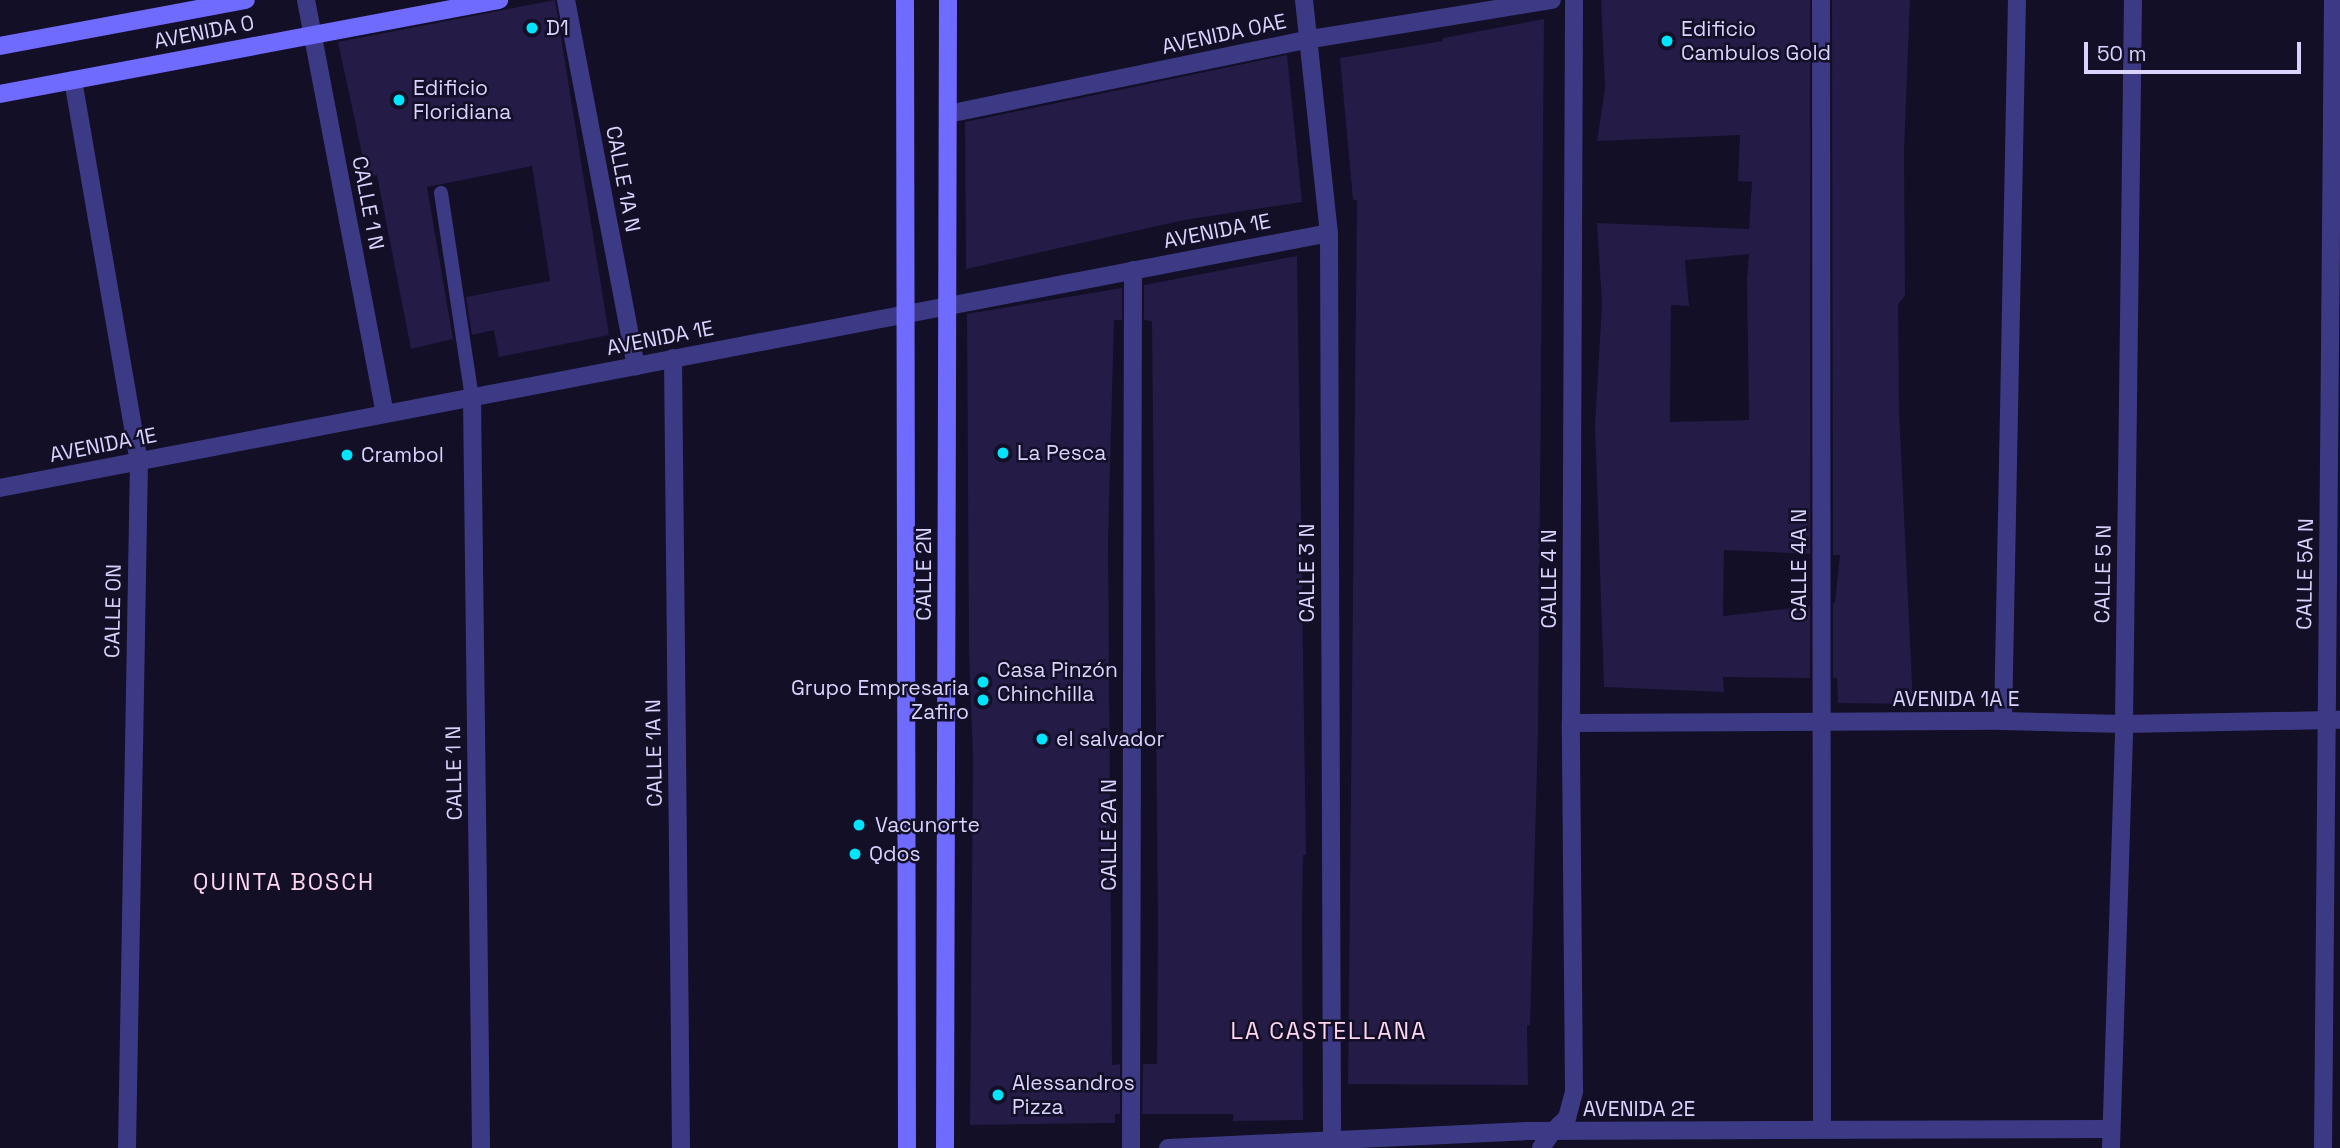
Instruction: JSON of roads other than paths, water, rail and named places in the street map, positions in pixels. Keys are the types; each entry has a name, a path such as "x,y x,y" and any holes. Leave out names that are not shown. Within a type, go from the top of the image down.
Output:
{"street":[{"name":"AVENIDA 0","path":"0,46 246,0"},
{"name":"CALLE 1 N","path":"306,0 385,414"},
{"name":"AVENIDA 0","path":"0,94 499,0"},
{"name":"CALLE 1A N","path":"566,0 636,366"},
{"name":"CALLE 2N","path":"905,0 907,1148"},
{"name":"CALLE 2N","path":"945,1148 948,0"},
{"name":"CALLE 3 N","path":"1304,0 1311,39 1329,233 1332,1144"},
{"name":"AVENIDA 0AE","path":"948,114 1311,39 1552,0"},
{"name":"CALLE 4 N","path":"1541,1148 1552,1132 1567,1118 1574,1091 1571,723 1574,0"},
{"name":"CALLE 4A N","path":"1821,0 1822,1129"},
{"path":"2003,721 2017,0"},
{"name":"CALLE 5 N","path":"2111,1148 2124,724 2133,0"},
{"name":"CALLE 5A N","path":"2323,1148 2333,720 2333,0"},
{"name":"CALLE 0N","path":"73,80 139,461 127,1148"},
{"name":"AVENIDA 1E","path":"0,488 1329,233"},
{"name":"CALLE 2A N","path":"1131,1148 1133,270"},
{"name":"CALLE 1A N","path":"673,358 681,1148"},
{"name":"CALLE 1 N","path":"472,397 481,1148"},
{"name":"AVENIDA 1A E","path":"1571,723 2003,721 2124,724 2333,720"},
{"name":"AVENIDA 2E","path":"1168,1148 1332,1144 1552,1132 1732,1139 1822,1129 2111,1129"}],"lane":[{"path":"441,192 472,397"}],"place":[{"name":"D1","path":"532,28"},
{"name":"Edificio Cambulos Gold","path":"1667,41"},
{"name":"Edificio Floridiana","path":"399,100"},
{"name":"La Pesca","path":"1003,453"},
{"name":"Crambol","path":"347,455"},
{"name":"Casa Pinzón Chinchilla","path":"983,682"},
{"name":"Grupo Empresaria Zafiro","path":"983,700"},
{"name":"el salvador","path":"1042,739"},
{"name":"Vacunorte","path":"859,825"},
{"name":"Qdos","path":"855,854"},
{"name":"Alessandros Pizza","path":"998,1095"}],"district":[{"name":"QUINTA BOSCH","path":"284,882"},
{"name":"LA CASTELLANA","path":"1329,1031"}]}
